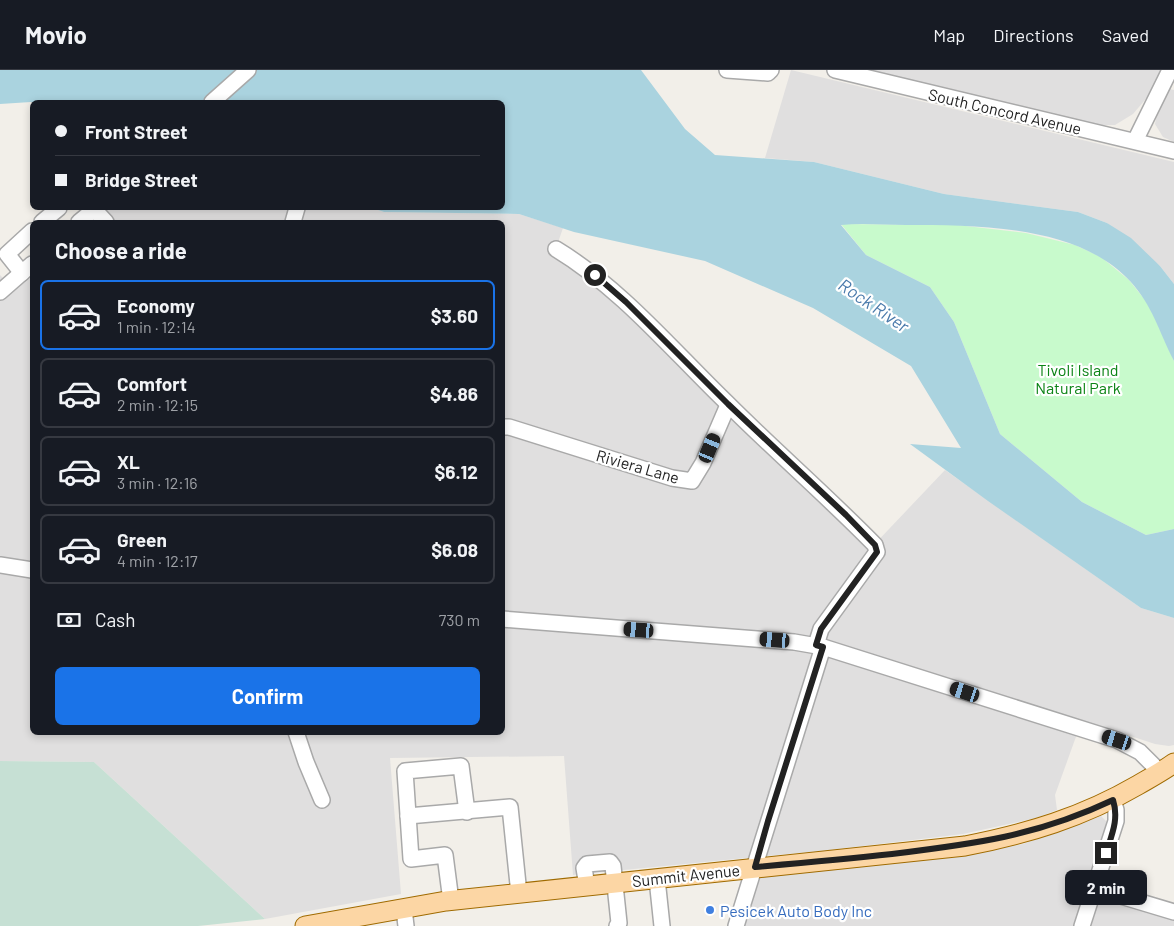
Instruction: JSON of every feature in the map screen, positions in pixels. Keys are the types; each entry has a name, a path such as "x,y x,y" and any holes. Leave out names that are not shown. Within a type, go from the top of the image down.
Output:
{"main road":[{"name":"Summit Avenue","path":"312,925 405,917 451,900 965,846 1001,839 1059,823 1113,800 1170,769"}],"street":[{"path":"214,100 248,70"},
{"path":"727,70 768,73 771,70"},
{"name":"South Concord Avenue","path":"836,70 1174,151"},
{"path":"1135,141 1170,70"},
{"path":"44,220 57,210"},
{"path":"81,220 93,210"},
{"path":"97,210 104,220"},
{"path":"0,292 27,268 7,254 30,233"},
{"path":"556,249 595,275 626,302 728,404 867,537 875,545 877,552 821,629 820,646 736,926"},
{"name":"Riviera Lane","path":"505,428 509,427 672,478 692,481 703,463 728,404"},
{"path":"0,565 30,570"},
{"path":"505,619 784,641 820,646 1117,740 1170,769"},
{"path":"297,735 322,800"},
{"path":"451,900 444,856 411,859 405,771 461,766 467,812"},
{"path":"1082,926 1116,821 1116,810 1113,800"},
{"path":"408,816 510,807 519,894"},
{"path":"658,879 662,926"},
{"path":"615,883 619,924 617,926"},
{"path":"1094,888 1174,912"}],"shaded area":[{"path":"791,70 1174,162 1174,284 1160,266 1107,223 1078,212 944,194 814,162 765,158"},
{"path":"872,70 1163,70 1150,94 1133,114 1115,125 1102,125 1082,123"},
{"path":"1169,89 1174,90 1174,142 1163,137 1155,124 1158,109"},
{"path":"104,210 378,210 384,212 519,214 563,228 554,254 584,271 871,548 945,470 1141,608 1174,618 1174,745 1155,744 1082,720 1055,795 1057,810 1036,818 963,834 829,850 573,875 564,756 390,758 401,894 265,919 94,762 0,761 0,275 14,289 30,275 30,735 505,735 505,220 92,220"},
{"path":"1101,816 1106,821 1106,825 1086,893 1174,916 1174,926 743,926 756,885 761,878 766,876 959,857 1023,844"}],"green space":[{"name":"Tivoli Island Natural Park","path":"841,224 957,225 1026,233 1075,245 1101,257 1129,280 1149,305 1174,361 1174,529 1146,535 1082,502 1000,434 954,322 930,287 866,255"},
{"path":"0,761 94,762 265,919 198,926 0,926"}],"water":[{"name":"Rock River","path":"0,70 641,70 685,129 715,155 814,162 944,194 1078,212 1107,223 1131,238 1160,266 1174,284 1174,361 1150,310 1138,290 1108,263 1083,249 1055,239 1025,232 994,228 934,225 841,225 866,255 930,287 954,322 1000,434 1082,502 1146,535 1174,529 1174,618 1141,608 910,444 961,448 911,366 813,308 705,261 574,232 519,214 384,212 378,210 505,210 505,100 30,100 30,102 0,104"}],"place":[{"name":"Pesicek Auto Body Inc","path":"710,910"}],"route":[{"path":"595,275 626,302 728,404 846,515 875,545 877,552 821,629 816,645 823,647 755,867 965,846 1001,839 1059,823 1113,800 1116,810 1116,821 1106,853"}]}
